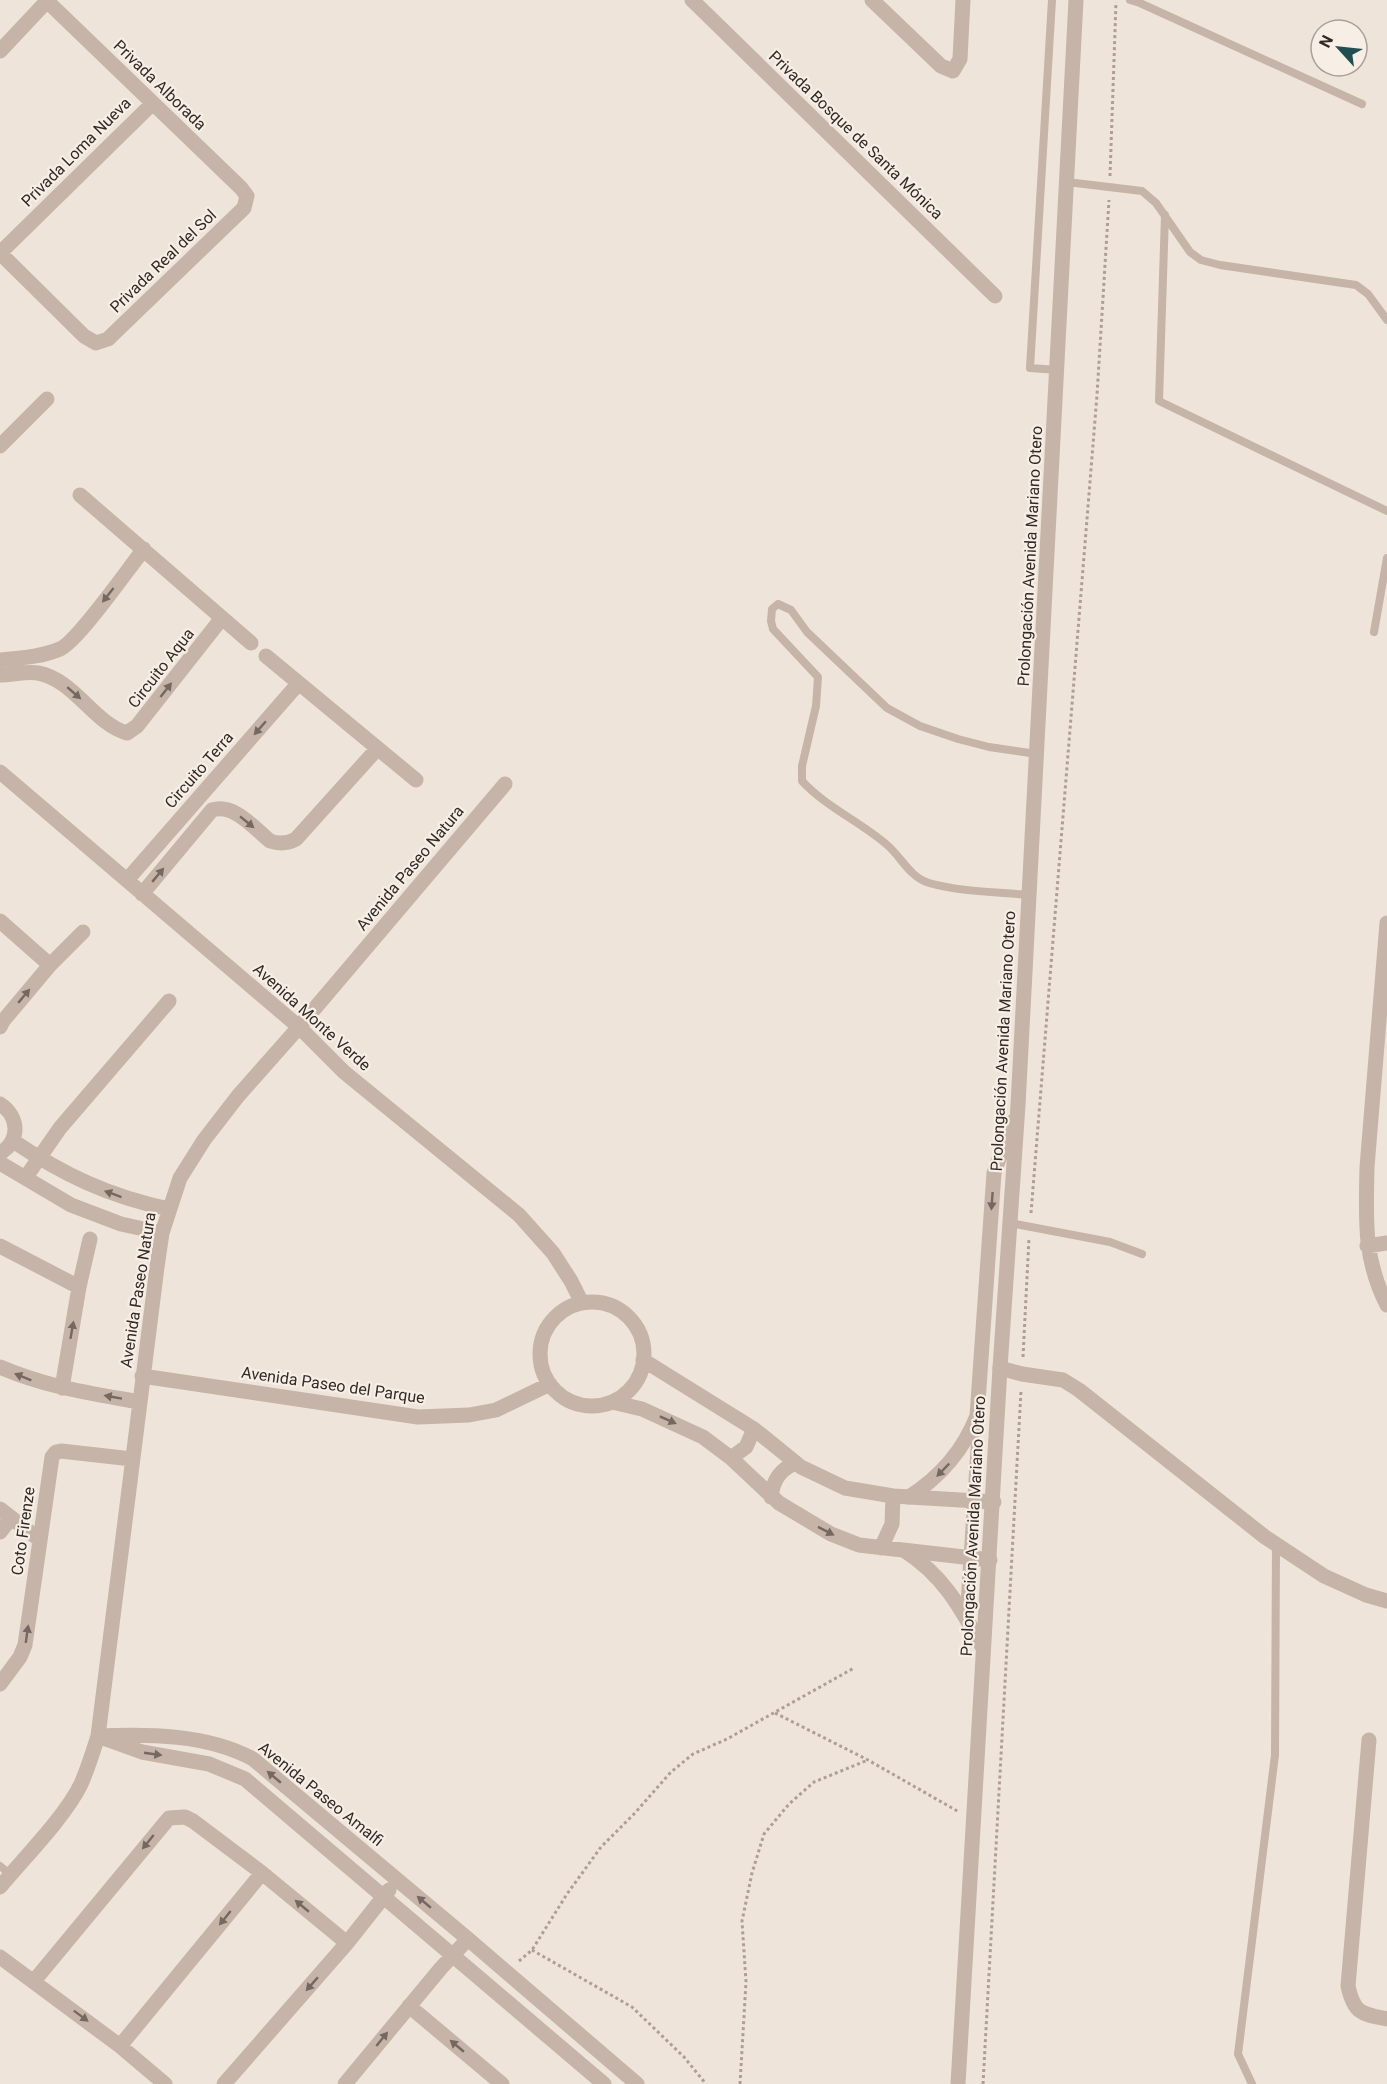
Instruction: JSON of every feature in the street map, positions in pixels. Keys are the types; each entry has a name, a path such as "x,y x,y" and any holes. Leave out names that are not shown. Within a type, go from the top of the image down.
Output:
{"street":[{"name":"Privada Bosque de Santa Mónica","path":"692,0 995,296"},
{"path":"872,0 941,66 953,71 960,59 963,0"},
{"name":"Prolongación Avenida Mariano Otero","path":"958,2084 994,1502 1000,1368 1018,1105 1076,0"},
{"path":"0,51 47,1"},
{"name":"Privada Alborada","path":"47,1 247,196"},
{"name":"Privada Loma Nueva","path":"0,253 153,103"},
{"name":"Privada Real del Sol","path":"0,253 84,336 96,344 108,339 244,208 247,196"},
{"path":"0,446 47,399"},
{"path":"80,495 251,643"},
{"path":"0,660 40,655 62,648 80,630 144,549"},
{"name":"Circuito Aqua","path":"0,675 36,673 49,676 63,683 116,730 127,733 137,726 222,618"},
{"path":"266,656 416,780"},
{"name":"Circuito Terra","path":"127,880 298,684"},
{"path":"142,894 212,810 224,808 234,811 270,841 277,843 296,840 377,749"},
{"name":"Avenida Monte Verde","path":"0,772 299,1027 344,1072 519,1215 553,1253 571,1281 582,1304"},
{"name":"Avenida Paseo Natura","path":"0,1887 5,1870 57,1819 80,1786 98,1736 162,1233 180,1178 204,1140 238,1096 505,784"},
{"path":"0,921 50,965"},
{"path":"1387,923 1367,1167 1367,1246 1372,1270 1387,1305"},
{"path":"0,1028 3,1021 50,965 83,932"},
{"path":"26,1178 60,1128 169,1002"},
{"path":"0,1104 12,1115 15,1123 13,1141 0,1153"},
{"path":"909,1497 932,1481 952,1461 969,1435 977,1416 994,1173 1018,1105"},
{"path":"13,1141 38,1158 108,1193 169,1209"},
{"path":"0,1163 89,1212 121,1224 162,1233"},
{"path":"62,1388 90,1239"},
{"path":"1367,1246 1387,1243"},
{"path":"0,1246 80,1287"},
{"path":"603,1304 623,1312 637,1329 642,1339 643,1360 642,1369 634,1385 621,1397 603,1405 582,1405 564,1398 549,1384 541,1355 544,1335 555,1318 572,1306 603,1304"},
{"path":"643,1360 754,1429 796,1463 821,1478 845,1488 893,1496 994,1502"},
{"path":"0,1367 29,1380 139,1402"},
{"path":"1000,1368 1063,1380 1079,1390 1276,1544 1324,1576 1366,1595 1387,1601"},
{"name":"Avenida Paseo del Parque","path":"142,1376 418,1417 469,1415 496,1410 549,1384"},
{"path":"612,1402 642,1409 703,1437 731,1458 771,1497 800,1517 831,1534 859,1545 990,1560"},
{"path":"731,1458 746,1448 754,1429"},
{"name":"Coto Firenze","path":"0,1684 20,1658 25,1646 52,1457 56,1452 68,1451 132,1459"},
{"path":"771,1497 778,1475 796,1463"},
{"path":"881,1548 892,1524 893,1496"},
{"path":"0,1532 6,1514 40,1540"},
{"path":"906,1551 939,1578 948,1589 984,1648"},
{"name":"Avenida Paseo Amalfi","path":"98,1736 142,1734 201,1741 237,1750 254,1759 637,2084"},
{"path":"98,1736 142,1752 209,1764 245,1779 604,2084"},
{"path":"1369,1740 1348,1986 1351,2003 1364,2014 1387,2019"},
{"path":"34,1981 169,1818 185,1816 262,1873 347,1943"},
{"path":"120,2046 262,1873"},
{"path":"224,2084 347,1943 397,1879"},
{"path":"345,2084 468,1939"},
{"path":"0,1957 120,2046 165,2084"},
{"path":"409,2006 495,2082"}],"lane":[{"path":"1052,0 1030,368 1058,370"},
{"path":"1130,0 1362,104"},
{"path":"1067,182 1142,190 1156,203 1190,252 1201,260 1220,265 1356,285 1368,294 1387,320"},
{"path":"1165,215 1159,401 1387,511"},
{"path":"1374,632 1387,558"},
{"path":"1029,895 928,883 915,876 887,844 811,790 802,781 802,766 816,706 818,678 806,662 773,629 772,609 778,604 791,610 807,632 887,708 920,726 989,747 1037,754"},
{"path":"1010,1223 1110,1242 1142,1254"},
{"path":"964,1615 977,1416"},
{"path":"1252,2084 1238,2054 1275,1755 1276,1544"}],"path":[{"path":"984,2084 1030,1226 1098,395 1110,187 1116,0"},
{"path":"506,1972 532,1950 567,1894 601,1847 671,1772 693,1754 727,1739 854,1668"},
{"path":"774,1713 868,1760 973,1821"},
{"path":"740,2084 746,1982 742,1921 752,1873 764,1834 789,1804 814,1782 868,1760"},
{"path":"532,1950 632,2007 684,2057 706,2084"}]}
